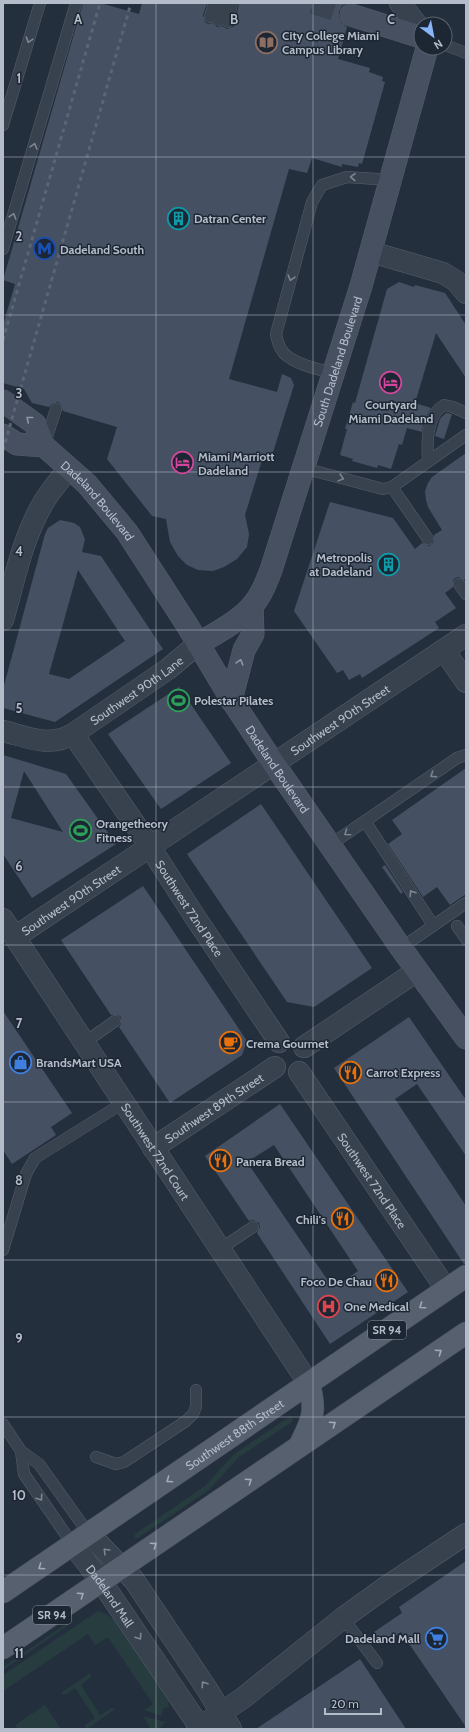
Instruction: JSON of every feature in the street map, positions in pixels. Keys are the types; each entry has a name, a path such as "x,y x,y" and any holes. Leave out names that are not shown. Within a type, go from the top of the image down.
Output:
{"main road":[{"name":"Southwest 88th Street","path":"3,1592 466,1276"},
{"name":"SR 94","path":"3,1648 466,1333"},
{"path":"300,1446 312,1419 314,1400 309,1384"}],"street":[{"path":"400,3 413,20"},
{"path":"418,3 422,16"},
{"path":"351,15 413,34"},
{"name":"South Dadeland Boulevard","path":"198,644 239,617 252,606 260,594 271,570 371,252 425,56"},
{"path":"371,252 443,273 456,281 466,293"},
{"name":"Dadeland Boulevard","path":"3,401 35,424 44,446 70,468 98,496 127,532 159,581 231,700 400,948 466,1038"},
{"path":"3,435 17,444 44,446"},
{"path":"3,620 24,550 38,513 48,495 70,468"},
{"path":"231,700 244,650 253,634 252,606"},
{"name":"Southwest 90th Street","path":"15,937 466,635"},
{"name":"Southwest 90th Lane","path":"73,734 168,669 198,644"},
{"path":"444,650 466,682"},
{"path":"3,731 36,741 46,742 65,739 73,734"},
{"name":"Southwest 72nd Place","path":"73,734 279,1042"},
{"name":"Southwest 72nd Court","path":"3,919 309,1384"},
{"path":"304,1047 417,971"},
{"path":"284,1040 295,1040 304,1047 306,1052 306,1063 299,1072 289,1075 284,1074 275,1068 271,1057 272,1051 279,1042 284,1040"},
{"name":"Southwest 89th Street","path":"153,1148 275,1068"},
{"name":"Southwest 72nd Place","path":"299,1072 446,1289"},
{"name":"Dadeland Mall","path":"81,1540 101,1581 199,1728 226,1721 247,1695 343,1618 386,1587 466,1534"},
{"name":"Dadeland Mall","path":"81,1540 122,1567 134,1580 226,1721"}],"lane":[{"path":"3,125 40,3"},
{"path":"3,249 76,3"},
{"path":"214,3 219,20"},
{"path":"219,20 224,3"},
{"path":"219,20 232,3"},
{"path":"453,48 466,52"},
{"path":"332,373 305,365 291,358 281,350 276,334 312,202 322,185 347,177 391,180"},
{"path":"428,461 428,429 440,407 444,405 453,407 466,413"},
{"path":"44,446 56,410"},
{"path":"303,468 383,489 392,487 466,436"},
{"path":"392,487 428,539"},
{"path":"459,584 466,594"},
{"path":"330,845 458,758 466,755"},
{"path":"365,821 433,925"},
{"path":"400,948 466,903"},
{"path":"457,926 466,939"},
{"path":"84,1043 115,1021"},
{"path":"3,1250 26,1174 35,1158 123,1103"},
{"path":"220,1249 252,1227"},
{"path":"96,1458 116,1464 124,1462 163,1437 193,1414 196,1407 196,1390"},
{"path":"3,1424 21,1451 39,1464 81,1540"},
{"path":"21,1451 24,1474 81,1540"},
{"path":"343,1618 377,1663"}],"green space":[{"path":"289,1417 293,1420 292,1422 239,1457 209,1490 138,1538 135,1538 135,1534 205,1486 234,1454"},
{"path":"98,1611 106,1614 114,1620 168,1700 169,1707 164,1708 161,1716 144,1710 153,1704 108,1637 95,1645 88,1634 3,1691 3,1675"},
{"path":"72,1620 73,1622 3,1670 3,1667"},
{"path":"89,1674 91,1677 81,1685 100,1715 112,1708 115,1709 87,1729 85,1725 95,1718 75,1688 65,1695 62,1694 62,1692"},
{"path":"45,1705 61,1729 18,1729 15,1725"},
{"path":"143,1716 165,1722 159,1729 148,1729 150,1727"}],"building":[{"name":"Datran Center","path":"83,3 100,3 139,14 142,3 207,3 203,15 205,22 208,24 213,23 217,27 222,26 227,29 233,27 235,24 239,3 348,3 342,6 339,12 339,17 342,23 347,27 338,59 370,68 369,72 383,77 382,81 385,82 362,164 359,163 358,167 342,164 342,167 312,158 307,173 289,169 229,379 277,392 282,374 291,378 294,385 271,459 263,457 245,515 249,534 247,547 237,559 224,567 213,571 198,570 187,565 178,556 170,542 166,519 152,516 107,459 117,427 63,411 58,402 49,407 32,403 24,389 3,383 3,325 15,284 3,280"},
{"name":"Courtyard Miami Dadeland","path":"399,282 414,287 415,285 445,293 466,325 466,378 436,333 415,403 431,408 424,420 422,432 407,428 402,445 399,444 391,469 378,465 377,468 352,461 353,459 340,455 347,429 345,429 353,402 355,403 387,289"},
{"path":"446,413 452,414 444,439 435,436 440,419"},
{"name":"Metropolis at Dadeland","path":"466,453 466,579 464,580 459,577 455,578 453,581 453,587 445,593 456,608 435,622 439,628 362,678 360,674 349,680 343,670 337,673 294,611 330,502 393,518 415,549 422,543 429,546 434,542 434,535 442,530 428,507 425,491 428,483 432,477"},
{"path":"60,520 74,523 80,527 85,539 82,552 101,556 163,649 55,722 3,708 3,689 45,534 48,528","holes":["78,570 125,641 69,679 49,674"]},
{"path":"179,687 231,763 161,809 108,734"},
{"path":"3,755 66,774 116,844 32,898 3,854","holes":["24,771 63,832 11,818"]},
{"path":"466,768 466,894 450,905 437,887 423,897 388,844 402,834 392,820"},
{"path":"261,804 372,968 314,1007 287,1002 187,854"},
{"path":"385,865 403,892 401,894 382,867"},
{"path":"143,886 247,1041 242,1055 170,1103 119,1027 121,1024 121,1017 118,1015 111,1015 61,940"},
{"name":"BrandsMart USA","path":"3,1011 72,1113 51,1127 56,1135 12,1164 3,1150"},
{"path":"409,1017 466,1100 466,1156 417,1084 395,1099 466,1206 466,1264 464,1264 334,1068"},
{"path":"280,1104 408,1292 330,1344 257,1233 260,1227 259,1223 253,1220 249,1221 205,1156","holes":["274,1145 358,1271 333,1288 247,1162"]},
{"name":"Dadeland Mall","path":"466,1561 466,1727 401,1632 382,1645 374,1632 402,1613 399,1607"},
{"path":"360,1659 406,1729 256,1729"}],"tunnel":[{"path":"313,3 351,15"}],"railway":[{"path":"3,340 100,3"},
{"path":"3,450 131,3"}],"place":[{"name":"City College Miami Campus Library","path":"266,42"},
{"name":"Datran Center","path":"178,218"},
{"name":"Dadeland South","path":"44,249"},
{"name":"Courtyard Miami Dadeland","path":"391,383"},
{"name":"Miami Marriott Dadeland","path":"183,463"},
{"name":"Metropolis at Dadeland","path":"388,564"},
{"name":"Polestar Pilates","path":"179,700"},
{"name":"Orangetheory Fitness","path":"80,830"},
{"name":"Crema Gourmet","path":"230,1043"},
{"name":"BrandsMart USA","path":"20,1062"},
{"name":"Carrot Express","path":"351,1072"},
{"name":"Panera Bread","path":"220,1161"},
{"name":"Chili's","path":"342,1219"},
{"name":"Foco De Chau","path":"387,1281"},
{"name":"One Medical","path":"328,1306"},
{"name":"Dadeland Mall","path":"436,1638"}]}
